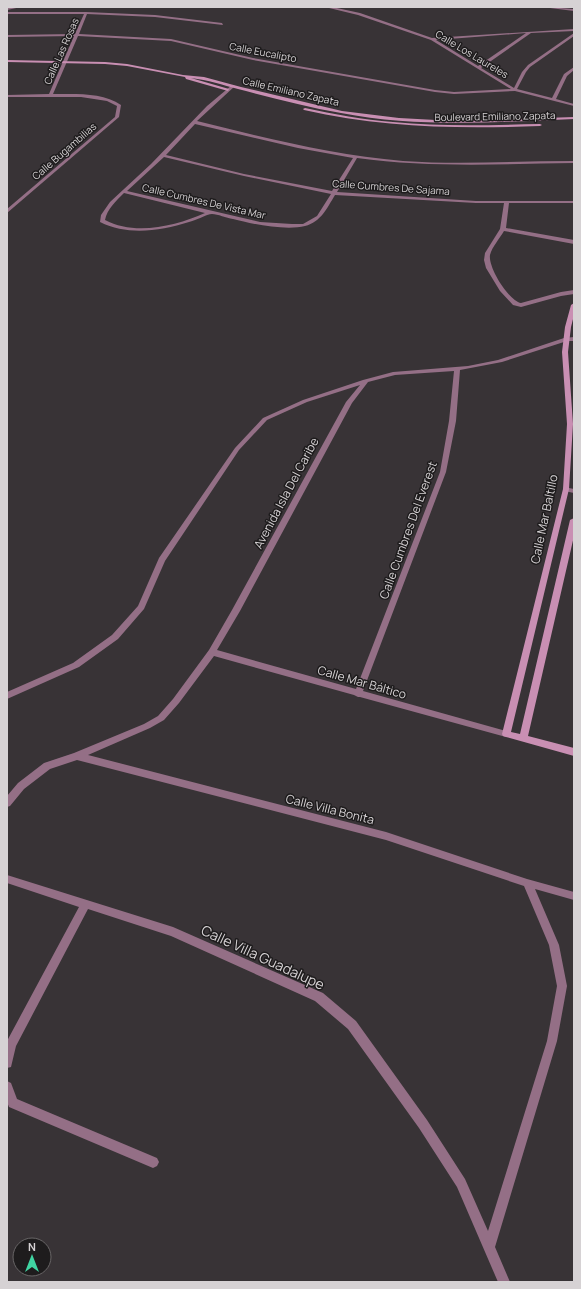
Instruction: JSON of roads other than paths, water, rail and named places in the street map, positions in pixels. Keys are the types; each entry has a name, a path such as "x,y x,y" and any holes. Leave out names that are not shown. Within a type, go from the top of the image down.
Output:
{"main road":[{"name":"Calle Emiliano Zapata","path":"7,61 128,65 183,76 204,78 342,112 399,119 454,122 574,118"},
{"name":"Boulevard Emiliano Zapata","path":"183,76 189,80 228,90 328,115 361,121 397,125 465,128 574,124"},
{"name":"Calle Mar Baltillo","path":"506,734 566,489 570,424 565,352 566,339 574,305"},
{"path":"523,739 574,520"},
{"path":"506,734 574,752"}],"street":[{"path":"7,9 19,7"},
{"name":"Calle Los Laureles","path":"327,7 359,14 432,39 515,90"},
{"path":"550,7 574,10"},
{"path":"358,9 359,14"},
{"path":"7,13 155,16 222,24"},
{"name":"Calle Las Rosas","path":"50,96 86,14"},
{"path":"432,39 574,30"},
{"path":"478,68 530,32"},
{"path":"574,34 529,66 524,72 515,90 574,106"},
{"name":"Calle Eucalipto","path":"7,36 77,36 171,40 253,59 435,91 454,93 515,90"},
{"path":"553,100 565,75 574,68"},
{"path":"211,212 202,217 148,229 130,230 107,225 102,221 102,216 107,207 233,86"},
{"path":"7,96 50,96"},
{"name":"Calle Bugambilias","path":"7,212 117,116 118,105 112,100 84,96 50,96"},
{"path":"194,122 322,152 356,157 438,164 574,162"},
{"name":"Calle Cumbres De Sajama","path":"162,155 244,175 333,193 508,203 574,202"},
{"path":"333,193 356,157"},
{"name":"Calle Cumbres De Vista Mar","path":"124,192 260,224 292,226 304,225 319,217 333,193"},
{"path":"508,203 503,229 488,253 487,260 489,268 502,290 515,304 527,305 561,294 574,292"},
{"path":"503,229 574,242"},
{"path":"7,696 76,665 115,637 141,607 162,560 237,449 264,419 305,400 395,373 457,368 500,361 566,339 574,339"},
{"name":"Calle Cumbres Del Everest","path":"358,694 443,472 450,447 457,368"},
{"name":"Avenida Isla Del Caribe","path":"7,803 21,786 47,766 77,756 147,726 161,718 176,701 212,652 240,604 349,402 366,381"},
{"path":"566,489 574,491"},
{"name":"Calle Mar Báltico","path":"212,652 358,694 506,734"},
{"name":"Calle Villa Bonita","path":"77,756 386,836 527,883 574,896"},
{"name":"Calle Villa Guadalupe","path":"7,879 173,932 319,997 352,1025 423,1124 461,1183 504,1282"},
{"path":"489,1247 552,1041 562,986 554,945 527,883"},
{"path":"7,1063 11,1045 86,904"},
{"path":"7,1086 13,1103 153,1162"}]}
